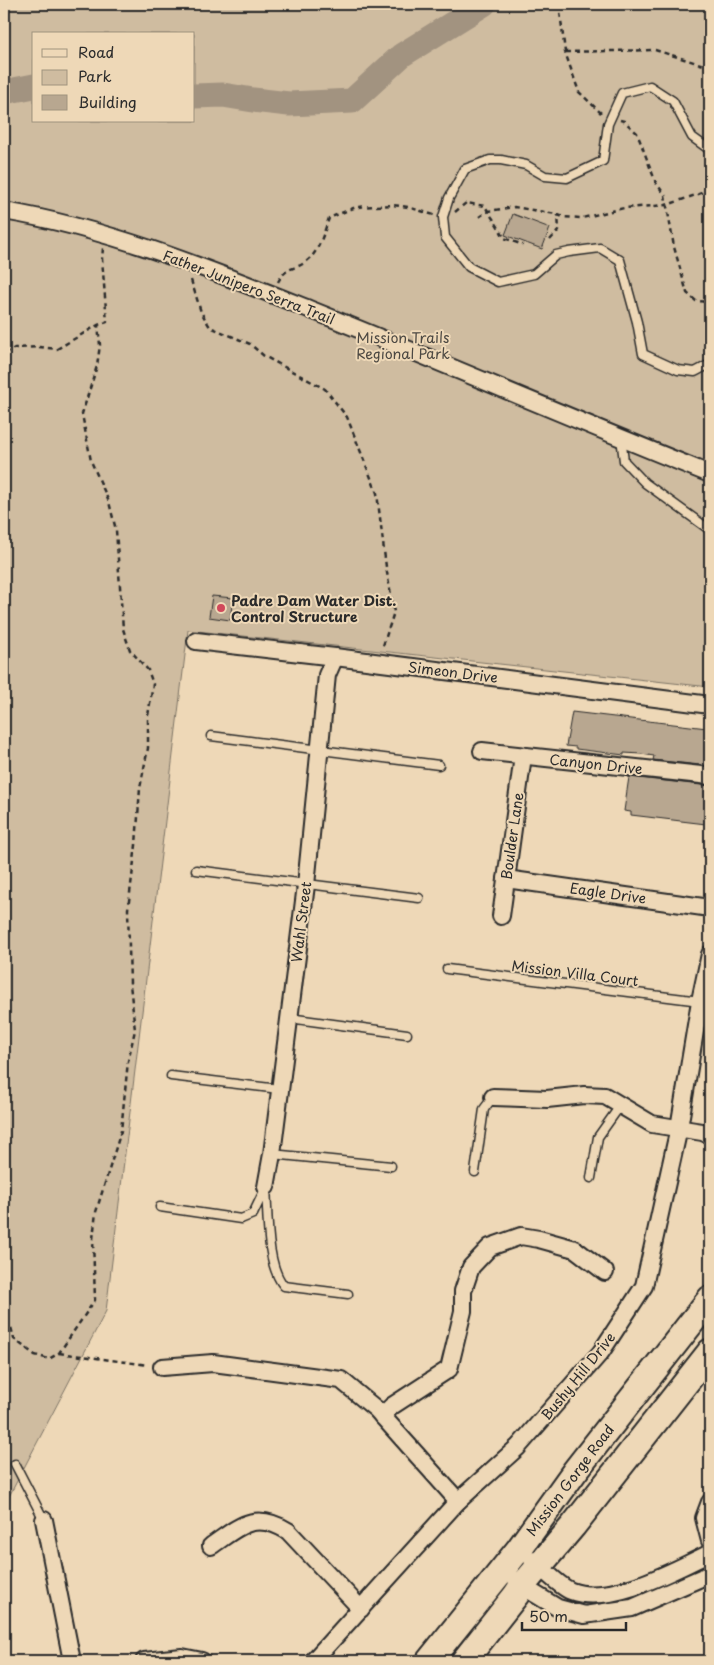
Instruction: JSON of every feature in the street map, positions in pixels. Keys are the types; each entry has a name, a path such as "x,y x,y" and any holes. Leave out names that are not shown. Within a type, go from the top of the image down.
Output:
{"main road":[{"name":"Mission Gorge Road","path":"429,1661 519,1549 575,1471 710,1299"},
{"name":"Mission Gorge Road","path":"464,1661 710,1352"}],"street":[{"name":"Father Junipero Serra Trail","path":"4,211 70,224 105,234 272,294 710,474"},
{"name":"Simeon Drive","path":"196,640 710,705"},
{"name":"Wahl Street","path":"266,1187 272,1154 306,885 327,675 336,657"},
{"name":"Canyon Drive","path":"482,751 710,776"},
{"name":"Boulder Lane","path":"502,916 523,756"},
{"name":"Eagle Drive","path":"506,879 710,908"},
{"name":"Bushy Hill Drive","path":"313,1661 458,1501 518,1447 601,1352 644,1286 679,1128 700,1001 710,954"},
{"path":"493,1097 547,1100 584,1095 604,1096 652,1124 710,1135"},
{"path":"382,1416 392,1406 449,1369 463,1311 462,1291 471,1267 490,1247 521,1236 539,1239 575,1249 605,1272"},
{"path":"162,1367 213,1363 341,1380 382,1416 458,1501"},
{"path":"710,1502 704,1518 710,1542"},
{"path":"44,1520 72,1661"},
{"path":"211,1546 245,1523 258,1520 279,1526 288,1531 361,1608"},
{"path":"519,1549 570,1591 588,1595 621,1590 647,1582 710,1553"},
{"path":"503,1568 522,1586 558,1608 584,1615 632,1608 710,1574"},
{"path":"584,1615 588,1595"},
{"path":"144,1661 182,1657 202,1661"}],"lane":[{"path":"710,150 692,137 673,101 650,86 622,93 608,124 603,161 567,178 545,176 526,165 501,160 490,160 465,169 449,198 443,217 445,237 469,267 498,282 534,274 556,256 569,252 600,248 620,260 643,354 678,370 695,372 710,364"},
{"path":"621,438 624,461 639,477 710,530"},
{"path":"211,736 439,764"},
{"path":"196,870 418,898"},
{"name":"Mission Villa Court","path":"447,969 700,1001"},
{"path":"290,1018 407,1034"},
{"path":"171,1076 279,1089"},
{"path":"475,1172 484,1109 493,1097"},
{"path":"591,1178 598,1137 620,1106"},
{"path":"272,1154 391,1166"},
{"path":"160,1207 241,1219 253,1214 266,1187"},
{"path":"266,1187 272,1263 277,1278 284,1286 348,1294"},
{"path":"15,1464 44,1520"}],"path":[{"path":"560,4 565,52 579,92 603,114 624,121 637,134 656,183 664,194 674,246 687,293 696,300 710,302"},
{"path":"565,52 655,50 710,67"},
{"path":"479,217 488,211 514,208 558,215 564,218 582,218 624,208 667,205 710,190"},
{"path":"272,294 284,272 308,261 321,242 329,218 356,207 393,205 408,207 443,217 451,216 466,203 485,206 499,224 504,238 523,245"},
{"path":"550,240 558,230 558,215"},
{"path":"4,353 15,348 39,347 57,349 107,322 102,259 105,234"},
{"path":"185,262 201,312 210,327 250,344 264,356 325,389 347,417 377,493 386,567 394,612 378,662"},
{"path":"4,1323 11,1327 14,1339 35,1355 49,1359 59,1353 95,1300 93,1238 96,1212 121,1131 128,1060 135,1030 130,984 128,909 136,845 140,788 148,748 148,716 153,684 148,670 130,650 123,629 116,530 109,502 90,461 82,414 97,366 100,345 98,326"},
{"path":"59,1353 162,1367"}],"green space":[{"name":"Mission Trails Regional Park","path":"4,4 710,4 710,687 188,630 106,1311 4,1506"}],"building":[{"path":"513,214 550,228 542,249 505,235"},
{"name":"Padre Dam Water Dist. Control Structure","path":"212,596 233,598 230,620 209,617"},
{"path":"572,712 707,728 710,731 710,766 653,760 654,756 641,754 624,753 624,755 566,746"},
{"path":"629,777 710,786 710,822 706,821 706,824 631,815 631,812 624,811"}],"waterway":[{"path":"195,96 223,95 289,104 352,101 402,55 484,4"},
{"path":"4,92 32,86"}],"place":[{"name":"Padre Dam Water Dist. Control Structure","path":"221,608"}]}
